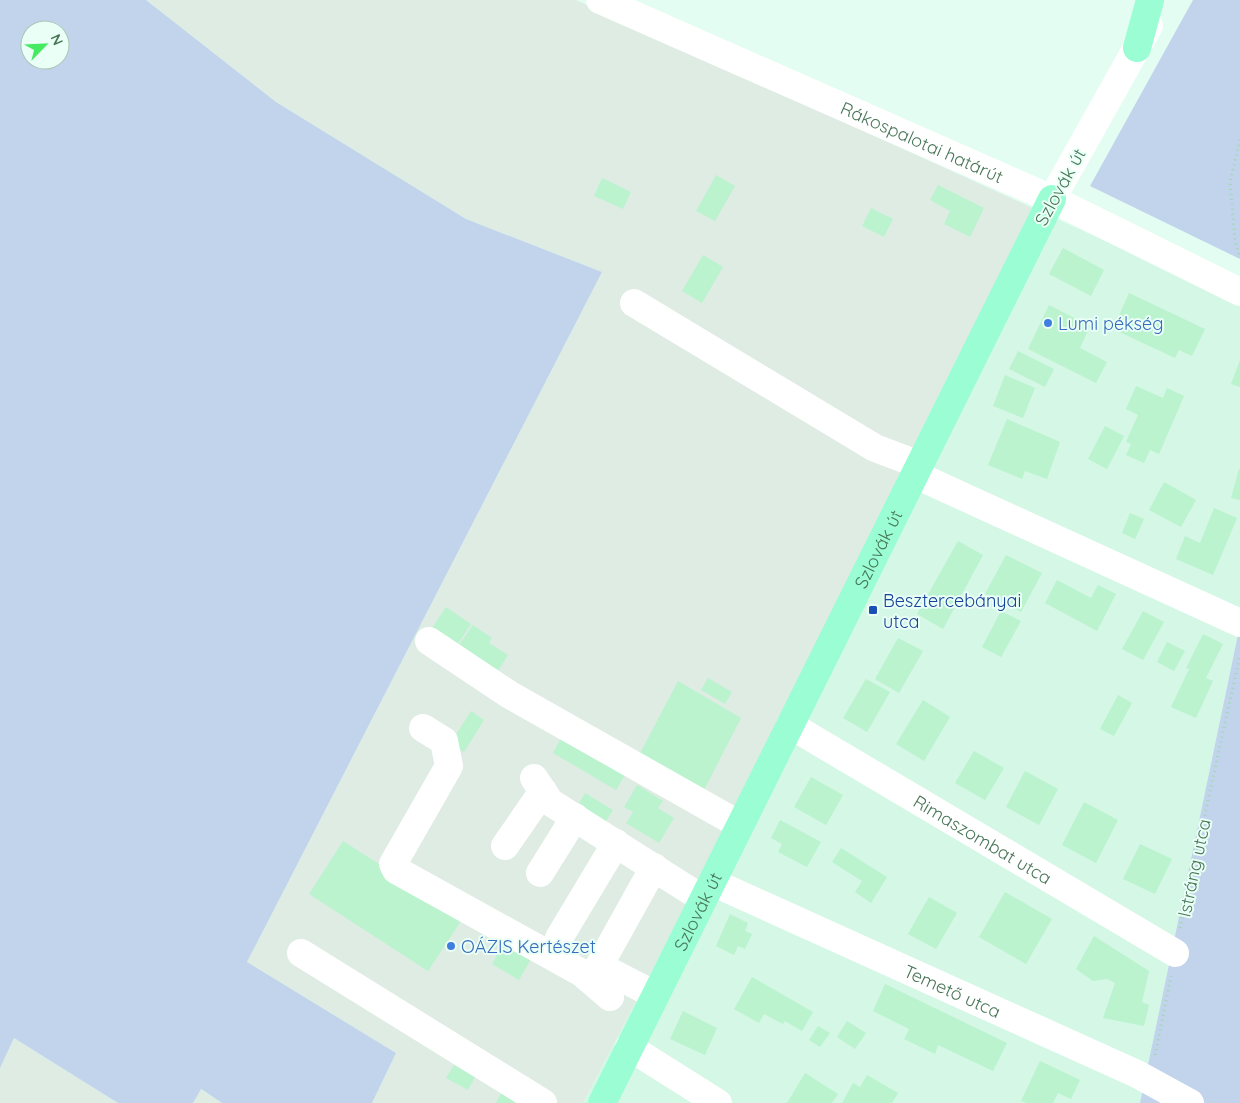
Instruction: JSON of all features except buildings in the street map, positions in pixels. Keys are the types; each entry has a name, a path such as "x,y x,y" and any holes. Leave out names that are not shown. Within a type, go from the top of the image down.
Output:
{"main road":[{"path":"1137,48 1150,0"},
{"name":"Szlovák út","path":"602,1103 1052,199"}],"street":[{"name":"Rákospalotai határút","path":"600,0 1052,199 1240,292"},
{"name":"Szlovák út","path":"1052,199 1163,0"},
{"path":"634,304 874,448 1240,623"},
{"path":"429,641 510,695 740,825"},
{"name":"Rimaszombat utca","path":"790,725 1175,953"},
{"path":"423,728 444,741 449,766 393,864 396,870 582,973 610,997"},
{"name":"Temető utca","path":"505,846 538,785 550,802 654,867 1150,1081 1190,1103"},
{"path":"540,873 575,817"},
{"path":"559,938 616,843"},
{"path":"654,867 599,966 655,995"},
{"path":"301,953 542,1103"},
{"path":"629,1047 718,1103"}],"path":[{"path":"1240,140 1230,182 1236,242 1240,257"},
{"name":"Istráng utca","path":"1150,1081 1175,953 1240,655"}],"shaded area":[{"path":"0,0 146,0 276,102 466,219 602,272 247,962 396,1053 372,1103 222,1103 201,1089 193,1103 118,1103 14,1038 0,1068"},
{"path":"146,0 576,0 1046,214 583,1103 372,1103 396,1053 247,962 602,272 466,219 276,102"},
{"path":"1193,0 1240,0 1240,259 1090,186"},
{"path":"1046,214 1240,303 1240,625 1140,1103 583,1103"},
{"path":"1240,625 1240,1103 1140,1103"},
{"path":"14,1038 118,1103 0,1103 0,1068"},
{"path":"200,1089 222,1103 193,1103"}],"place":[{"name":"Lumi pékség","path":"1048,323"},
{"name":"Besztercebányai utca","path":"873,610"},
{"name":"OÁZIS Kertészet","path":"451,946"}]}
